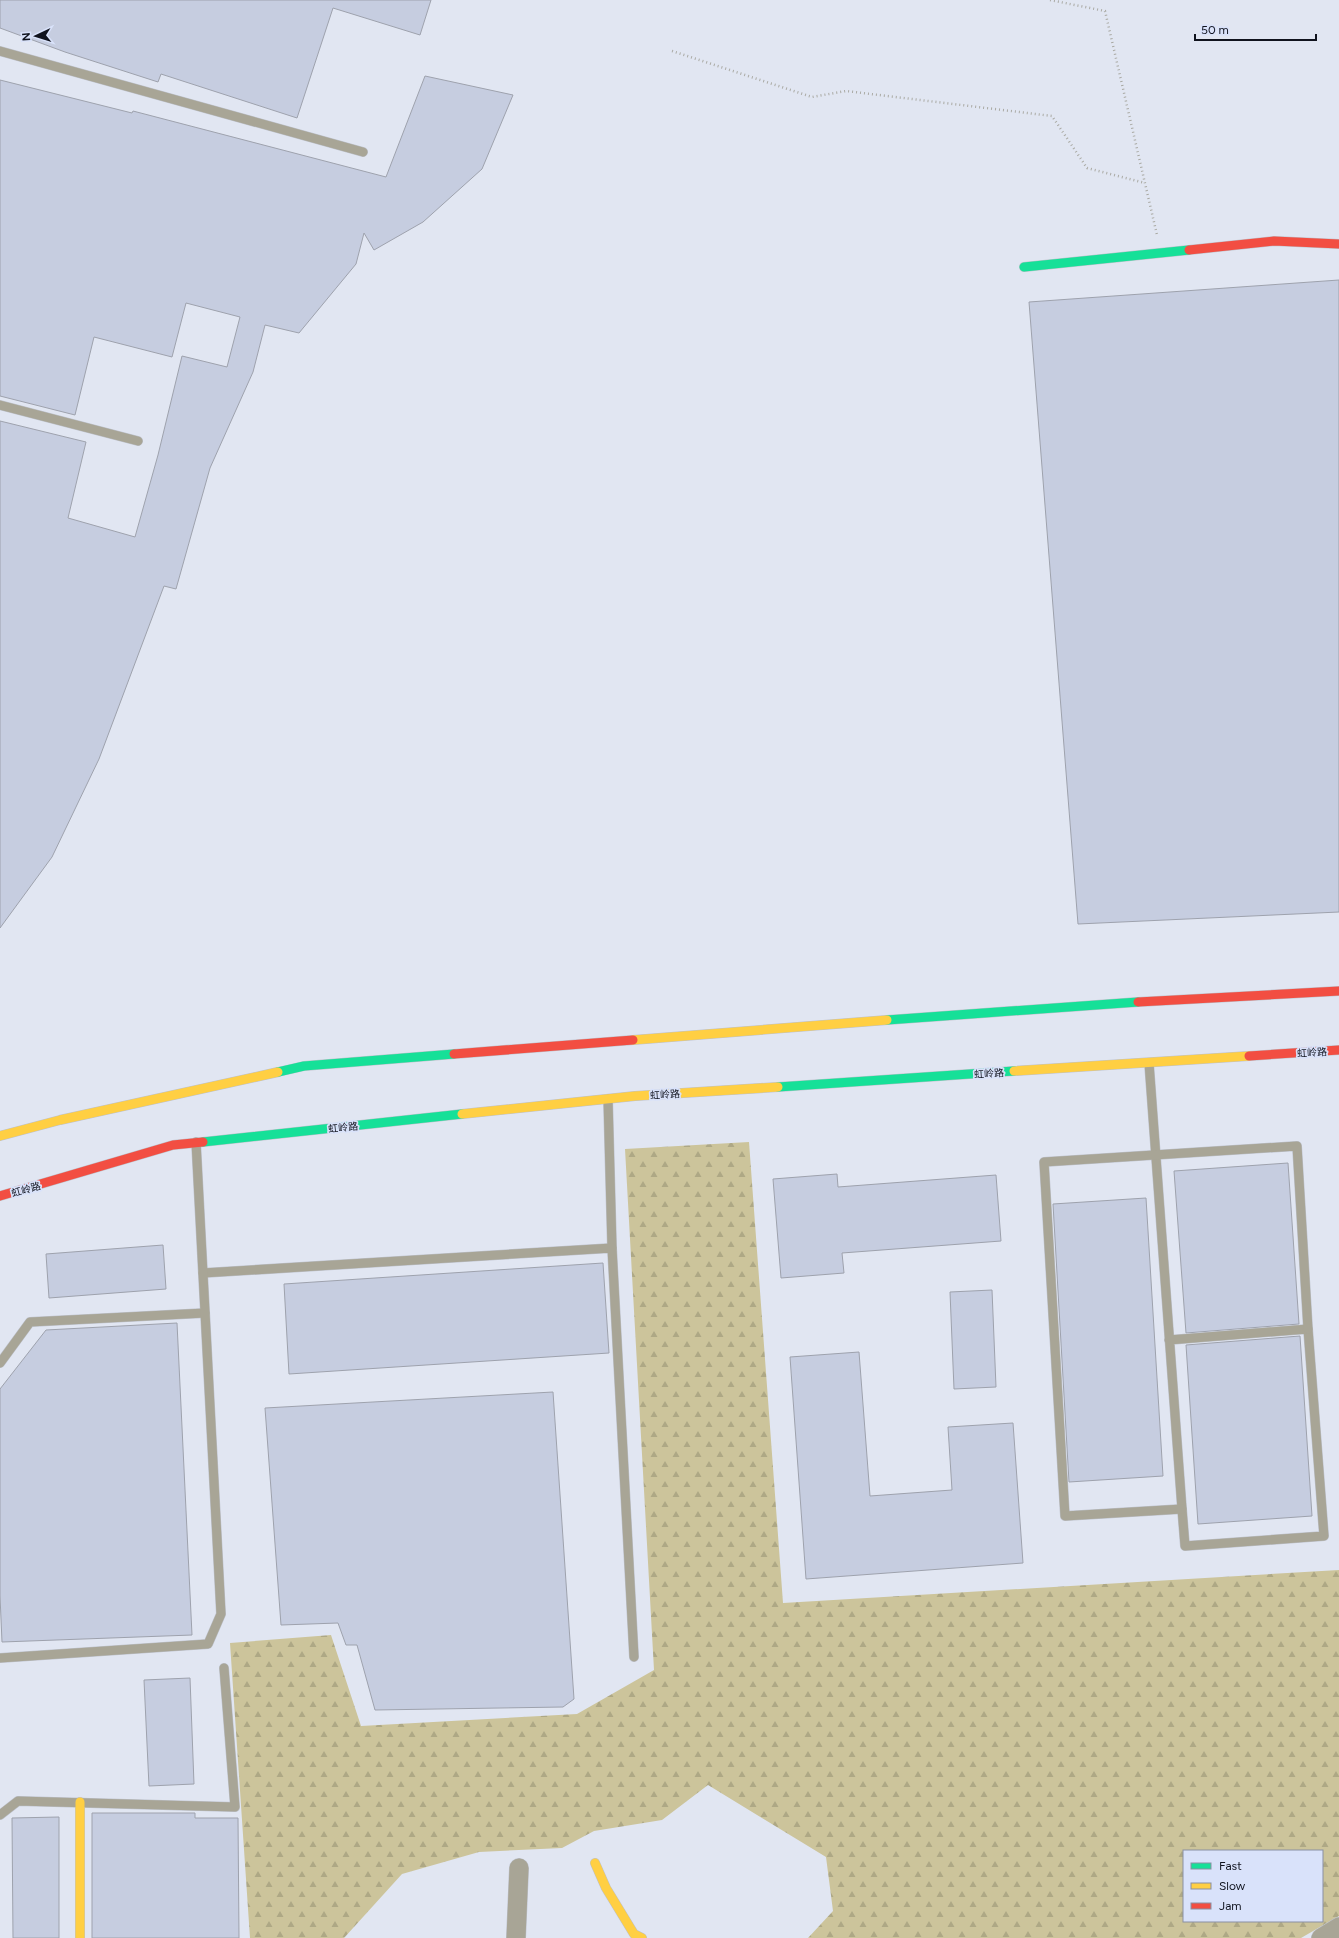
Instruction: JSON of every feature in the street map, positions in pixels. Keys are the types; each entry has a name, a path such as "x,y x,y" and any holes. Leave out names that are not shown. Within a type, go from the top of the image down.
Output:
{"main road":[{"path":"1024,267 1274,241 1339,244"},
{"path":"0,1136 60,1120 304,1066 1065,1006 1339,991"},
{"name":"虹岭路","path":"0,1196 174,1145 196,1142 608,1099 1339,1050"},
{"path":"80,1802 80,1938"},
{"path":"595,1863 606,1888 634,1934 642,1938"}],"street":[{"path":"516,1938 519,1868"},
{"path":"1321,1938 1339,1927"}],"lane":[{"path":"0,51 363,152"},
{"path":"0,405 138,441"},
{"path":"1149,1062 1156,1155 1170,1340 1185,1546 1324,1536 1308,1329 1297,1146 1156,1155 1044,1162 1065,1516 1182,1509"},
{"path":"608,1099 612,1248 634,1657"},
{"path":"0,1658 208,1644 220,1614 196,1142"},
{"path":"203,1273 612,1248"},
{"path":"0,1363 30,1322 205,1313"},
{"path":"1170,1340 1308,1329"},
{"path":"0,1815 18,1801 235,1807 224,1668"}],"path":[{"path":"1050,0 1105,11 1161,253"},
{"path":"672,51 812,97 846,91 1052,116 1087,168 1145,183"}],"green space":[{"path":"749,1142 783,1603 1339,1570 1339,1916 1301,1938 808,1938 833,1911 826,1857 708,1785 662,1820 594,1831 562,1848 479,1852 402,1874 344,1938 250,1938 230,1643 331,1635 361,1726 577,1714 654,1670 625,1149"}],"building":[{"path":"0,0 431,0 420,35 333,8 297,118 161,74 158,82 65,52 0,28"},
{"path":"425,76 513,95 482,169 423,222 374,250 364,233 356,264 299,333 265,325 253,372 210,468 176,589 164,586 99,759 52,857 0,928 0,421 86,442 68,518 135,537 158,455 182,356 227,367 240,317 186,303 172,357 94,337 75,415 0,396 0,80 132,113 133,111 386,177"},
{"path":"1339,280 1339,912 1078,924 1029,302"},
{"path":"1288,1163 1299,1324 1186,1333 1174,1171"},
{"path":"837,1174 838,1187 996,1175 1001,1241 842,1253 844,1273 781,1278 773,1179"},
{"path":"1146,1198 1163,1476 1069,1482 1053,1204"},
{"path":"163,1245 166,1289 49,1298 46,1254"},
{"path":"603,1263 609,1353 289,1374 284,1284"},
{"path":"992,1290 996,1387 954,1389 950,1292"},
{"path":"177,1323 192,1635 2,1642 0,1596 0,1389 46,1330"},
{"path":"1300,1336 1312,1516 1198,1524 1186,1345"},
{"path":"859,1352 870,1496 952,1490 948,1427 1013,1423 1023,1563 806,1579 790,1357"},
{"path":"553,1392 574,1699 563,1707 375,1710 357,1645 346,1645 338,1623 281,1625 265,1408"},
{"path":"190,1678 194,1784 149,1786 144,1680"},
{"path":"92,1813 195,1813 195,1818 238,1818 239,1938 92,1938"},
{"path":"59,1817 59,1938 13,1938 12,1818"}],"traffic: fast":[{"path":"1024,267 1189,250"},
{"path":"887,1020 1138,1002"},
{"path":"278,1072 304,1066 454,1054"},
{"path":"778,1087 1014,1071"},
{"path":"203,1142 462,1114"}],"traffic: slow":[{"path":"633,1040 887,1020"},
{"path":"1014,1071 1249,1056"},
{"path":"0,1136 60,1120 278,1072"},
{"path":"462,1114 635,1096 778,1087"},
{"path":"80,1802 80,1938"},
{"path":"595,1863 606,1888 634,1934 642,1938"}],"traffic: jam":[{"path":"1189,250 1274,241 1339,244"},
{"path":"1138,1002 1339,991"},
{"path":"454,1054 633,1040"},
{"path":"1249,1056 1339,1050"},
{"path":"0,1196 173,1145 203,1142"}]}
